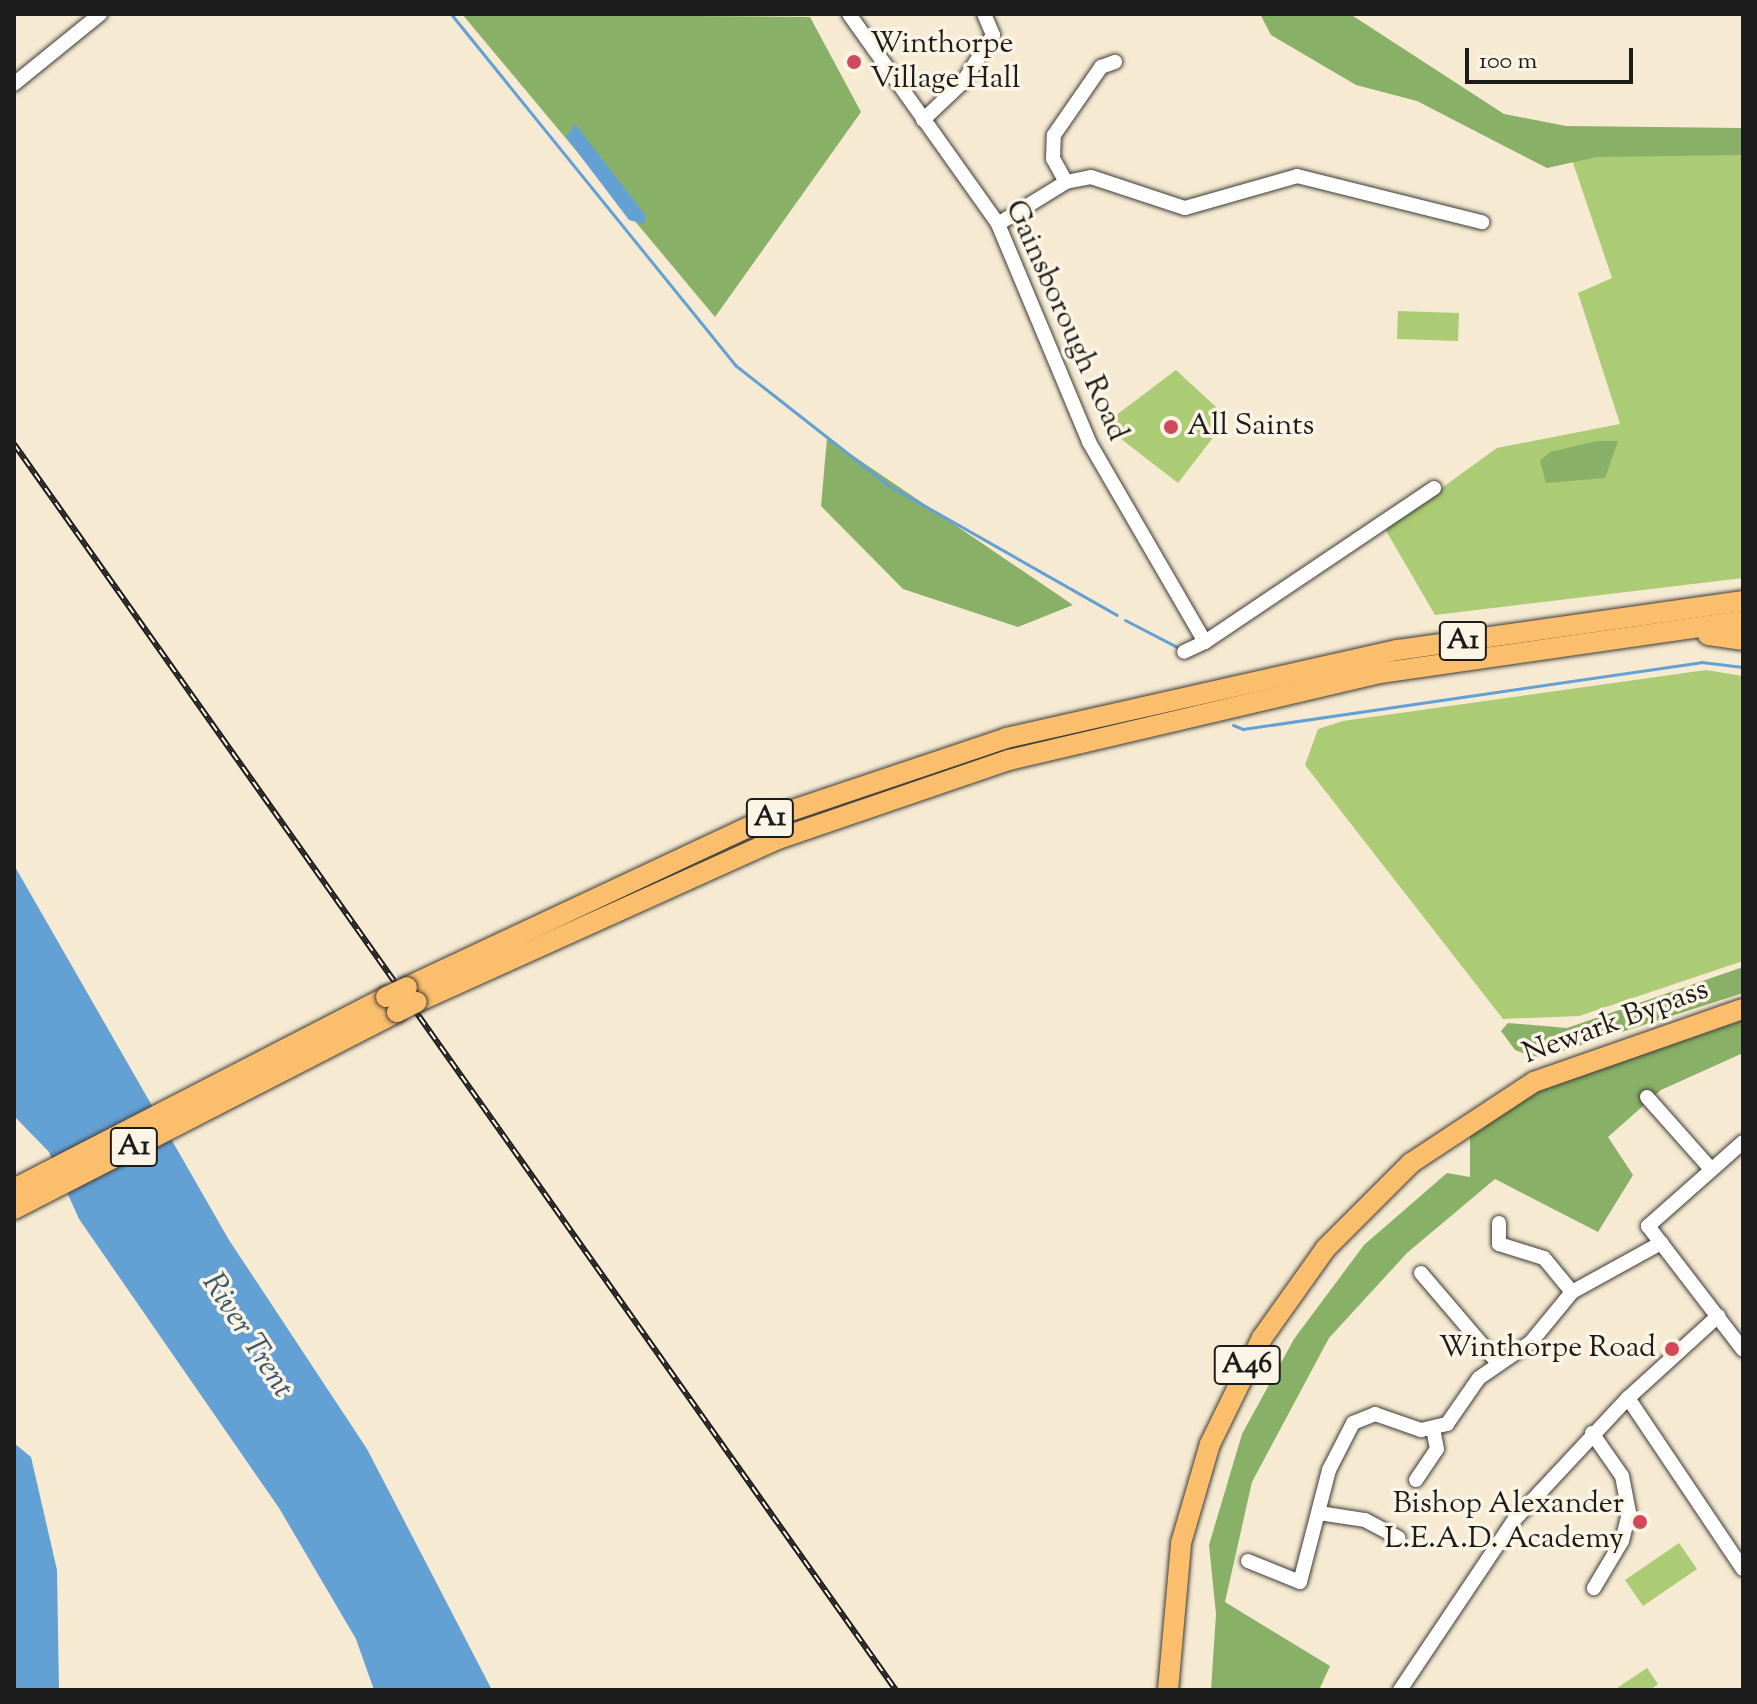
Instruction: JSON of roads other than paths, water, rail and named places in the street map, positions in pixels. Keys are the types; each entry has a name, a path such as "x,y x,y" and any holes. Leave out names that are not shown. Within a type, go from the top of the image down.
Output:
{"highway":[{"name":"A1","path":"14,1209 249,1078 412,994 775,840 1156,711 1184,693 1398,650 1743,601"},
{"name":"A1","path":"1156,711 1189,714 1381,673 1743,621"},
{"path":"1654,634 1743,640"},
{"name":"Newark Bypass","path":"1168,1690 1181,1543 1233,1390 1326,1248 1411,1163 1499,1102 1591,1058 1743,1009"},
{"name":"A1","path":"14,1189 249,1078"}],"street":[{"path":"14,84 100,14"},
{"name":"Gainsborough Road","path":"849,14 998,224 1089,442 1205,642"},
{"path":"923,120 963,82 993,35 984,14"},
{"path":"1066,182 1053,159 1054,135 1101,67 1115,62"},
{"path":"998,224 1066,182 1091,177 1185,208 1297,176 1322,177 1482,222"},
{"path":"1184,652 1205,642 1434,488"},
{"path":"1647,1097 1711,1169"},
{"path":"1658,1135 1671,1123"},
{"path":"1743,1142 1648,1226 1743,1350"},
{"path":"1499,1223 1499,1244 1532,1250 1572,1292"},
{"path":"1248,1561 1300,1582 1332,1460 1360,1419 1381,1414 1433,1429 1453,1418 1471,1387 1498,1363 1531,1342 1572,1292 1661,1243"},
{"path":"1421,1273 1498,1363"},
{"path":"1400,1690 1499,1540 1592,1433 1718,1316"},
{"path":"1628,1398 1743,1569"},
{"path":"1416,1480 1437,1449 1433,1429"},
{"path":"1592,1433 1622,1476 1629,1513 1622,1541 1594,1588"},
{"path":"1319,1513 1365,1520 1399,1538"}],"water":[{"path":"575,124 646,216 644,224 629,220 566,137"},
{"name":"River Trent","path":"14,865 229,1240 367,1449 492,1690 374,1690 356,1639 279,1508 79,1219 49,1152 16,1118"},
{"path":"14,1443 31,1457 57,1570 59,1690 14,1690"}],"waterway":[{"path":"451,14 735,365 888,485 1117,615"},
{"path":"1125,620 1177,647"},
{"path":"1233,725 1243,729 1701,662 1743,667"}],"railway":[{"path":"14,444 896,1690"}],"place":[{"name":"Winthorpe Village Hall","path":"854,62"},
{"name":"All Saints","path":"1171,427"},
{"name":"Winthorpe Road","path":"1672,1349"},
{"name":"Bishop Alexander L.E.A.D. Academy","path":"1640,1522"}]}
